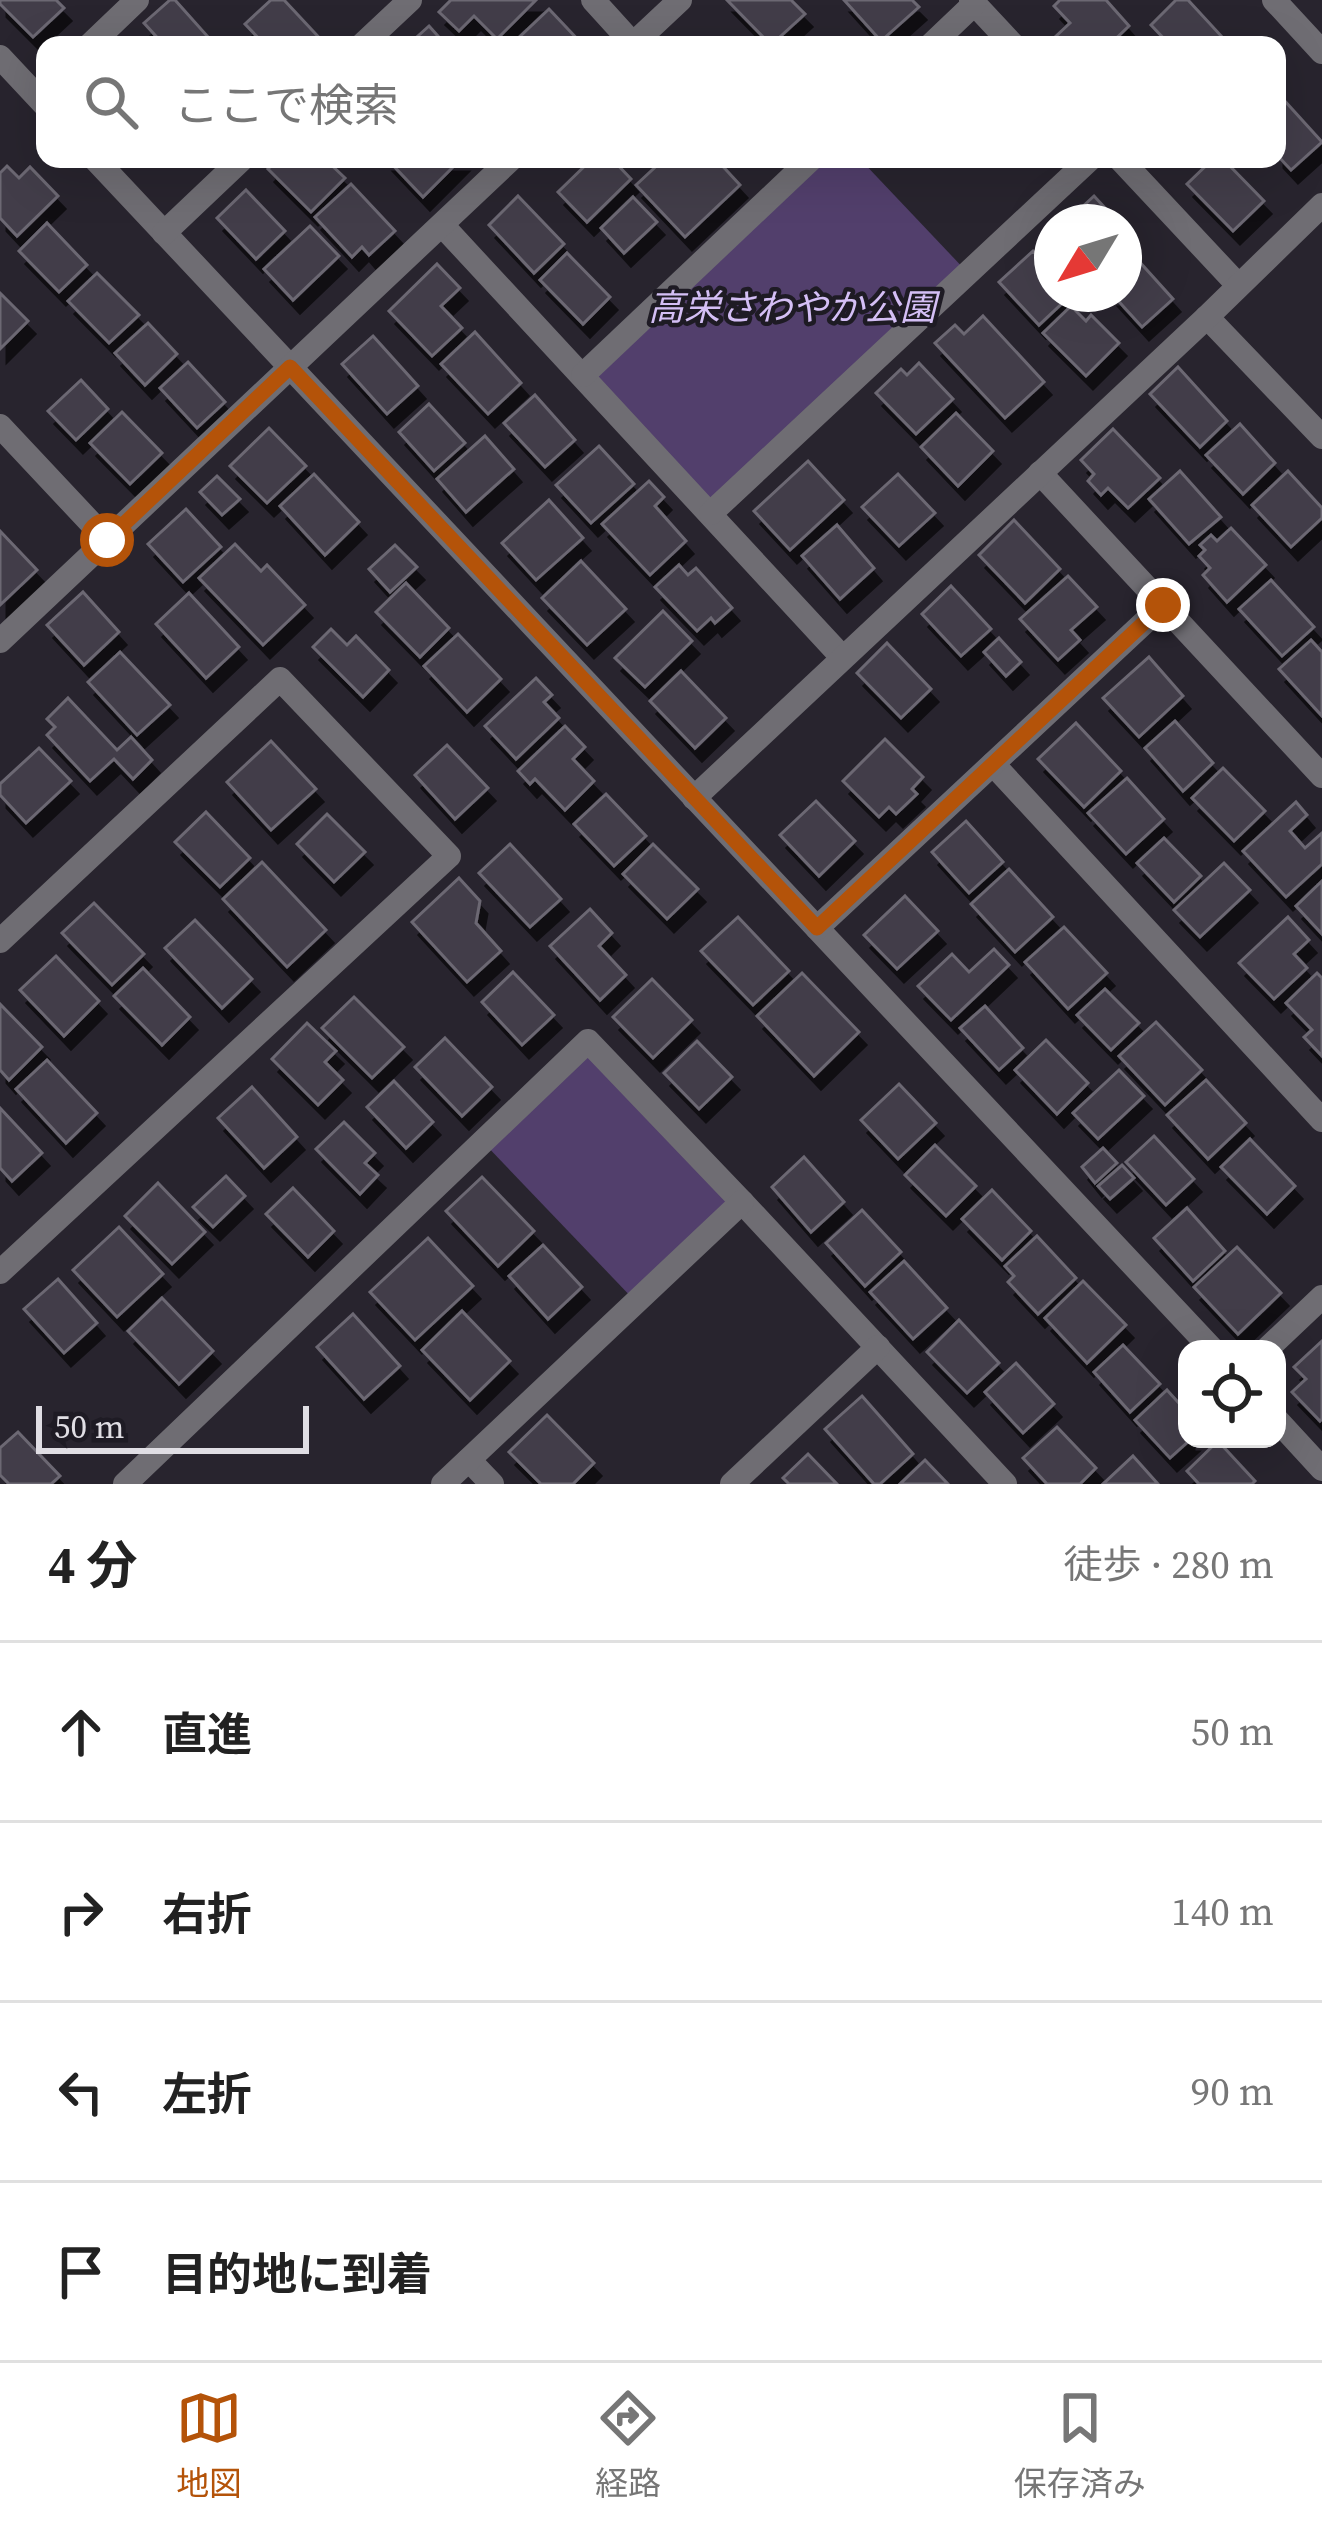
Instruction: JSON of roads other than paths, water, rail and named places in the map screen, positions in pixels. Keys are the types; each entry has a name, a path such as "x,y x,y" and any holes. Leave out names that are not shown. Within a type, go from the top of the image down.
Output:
{"street":[{"path":"99,36 137,0"},
{"path":"372,36 410,0"},
{"path":"593,0 625,36"},
{"path":"642,36 680,0"},
{"path":"1274,0 1322,52"},
{"path":"940,36 973,2 1005,36"},
{"path":"0,57 36,91"},
{"path":"103,168 1204,1340"},
{"path":"164,233 233,168"},
{"path":"0,641 502,168"},
{"path":"583,375 802,168"},
{"path":"711,513 1080,168"},
{"path":"1128,168 1238,285"},
{"path":"694,798 1320,210"},
{"path":"442,225 842,657"},
{"path":"1207,317 1322,437"},
{"path":"0,426 107,540"},
{"path":"1040,473 1322,776"},
{"path":"817,928 1163,605"},
{"path":"0,941 280,679 449,856 0,1271"},
{"path":"993,764 1322,1120"},
{"path":"124,1484 588,1041 1005,1484"},
{"path":"443,1484 742,1202"},
{"path":"1277,1340 1322,1297"},
{"path":"732,1484 878,1347"},
{"path":"1286,1430 1322,1469"},
{"path":"469,1460 492,1484"}],"park label":[{"name":"高栄さわやか公園","path":"792,307"}]}
